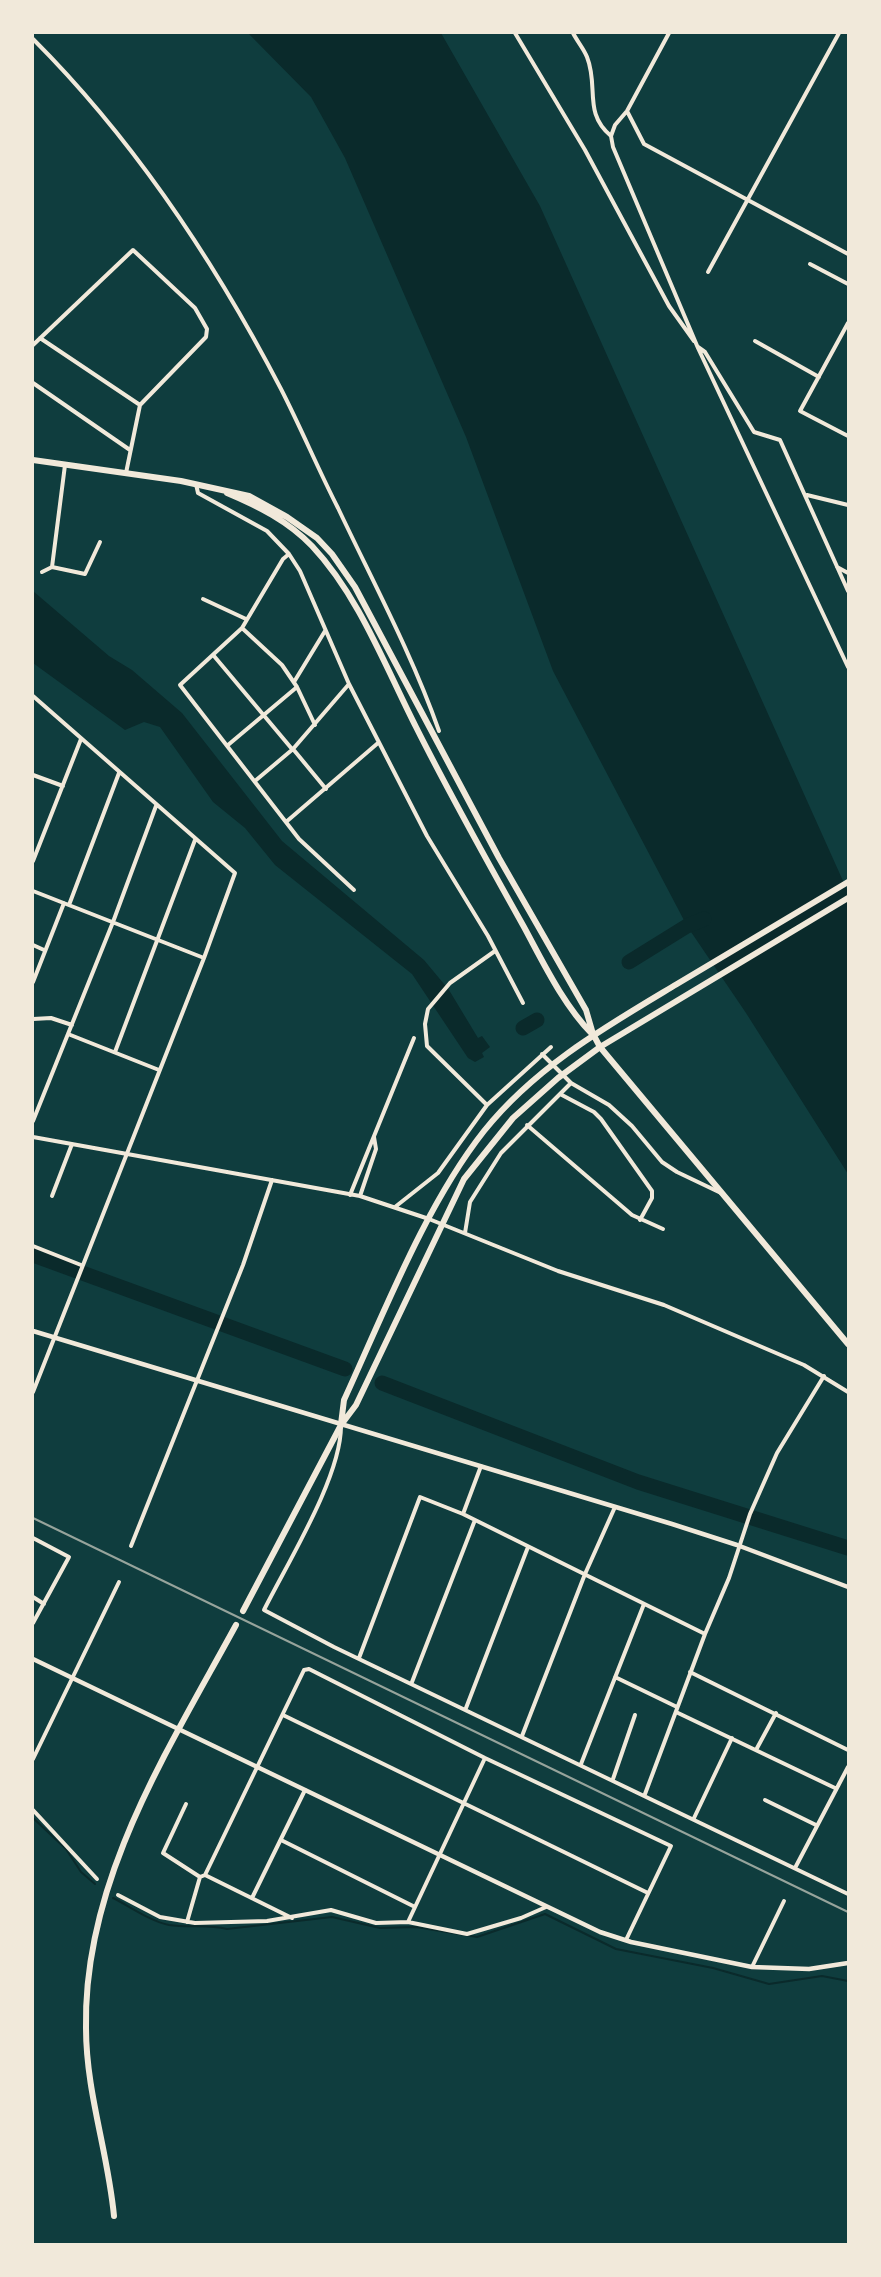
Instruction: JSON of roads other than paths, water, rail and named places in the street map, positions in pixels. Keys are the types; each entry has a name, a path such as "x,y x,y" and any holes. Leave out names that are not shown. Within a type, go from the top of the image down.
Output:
{"highway":[{"path":"33,460 196,484 249,496 310,532 332,554 355,587 499,858 586,1010 593,1034 600,1047 848,1344"},
{"path":"213,487 247,501 283,522 309,544 332,571 370,636 449,794 538,953 576,1018 593,1034"},
{"path":"341,1425 344,1400 429,1219 447,1184 483,1132 526,1086 593,1034 848,882"},
{"path":"243,1611 341,1425 356,1405 464,1179 488,1147 513,1118 562,1074 600,1047 848,898"},
{"path":"114,2216 107,2159 87,2058 88,1962 100,1907 147,1793 236,1625"}],"street":[{"path":"515,33 585,150 669,306 698,348 705,351 754,432 780,440 807,495 848,591"},
{"path":"573,33 587,56 593,108 599,125 611,136 698,348 848,667"},
{"path":"611,136 615,125 627,111 669,33"},
{"path":"708,272 839,33"},
{"path":"33,39 117,132 184,223 237,308 305,437 420,679 439,731"},
{"path":"627,111 644,144 848,254"},
{"path":"33,345 129,252 136,251 195,308 207,329 206,338 140,405 126,473"},
{"path":"810,264 848,284"},
{"path":"848,323 800,411 848,436"},
{"path":"40,338 140,405"},
{"path":"755,341 819,377"},
{"path":"33,383 129,450"},
{"path":"52,567 65,465"},
{"path":"196,484 198,493 267,531 289,554 378,743 427,837 523,1003"},
{"path":"807,495 848,505"},
{"path":"42,572 52,567 85,574 100,542"},
{"path":"289,554 283,559 242,628 180,685 299,839 314,849 354,890"},
{"path":"837,567 848,573"},
{"path":"202,599 246,620"},
{"path":"242,628 282,665 297,687 315,725"},
{"path":"294,682 325,630"},
{"path":"214,656 326,789"},
{"path":"255,781 292,749 349,684"},
{"path":"228,745 297,687"},
{"path":"33,696 235,873 204,958 81,1265 33,1392"},
{"path":"33,861 81,739"},
{"path":"286,822 378,743"},
{"path":"33,982 44,950 67,904 119,773"},
{"path":"33,775 63,786"},
{"path":"33,1121 113,922 156,806"},
{"path":"115,1052 196,839"},
{"path":"33,891 204,958"},
{"path":"33,945 44,950"},
{"path":"487,1105 427,1046 425,1024 428,1009 450,983 495,951"},
{"path":"33,1019 51,1017 72,1025"},
{"path":"68,1034 159,1070"},
{"path":"350,1195 414,1038"},
{"path":"394,1208 438,1173 487,1105 551,1047"},
{"path":"542,1054 571,1083 609,1105 632,1126 662,1162 677,1172 721,1193"},
{"path":"465,1233 470,1202 501,1153 571,1083"},
{"path":"560,1094 594,1112 601,1119 652,1191 652,1198 640,1220"},
{"path":"527,1125 640,1220 663,1229"},
{"path":"33,1137 360,1196 441,1223 516,1256 664,1305 824,1376 848,1392"},
{"path":"360,1196 376,1149 374,1137"},
{"path":"52,1196 72,1144"},
{"path":"131,1546 195,1380 243,1265 272,1180"},
{"path":"33,1246 81,1265"},
{"path":"33,1331 737,1545 848,1587"},
{"path":"645,1794 690,1672 729,1578 737,1545 750,1514 777,1453 824,1376"},
{"path":"341,1425 341,1446 332,1472 264,1610 848,1894"},
{"path":"463,1514 481,1466"},
{"path":"359,1658 420,1497 463,1514 705,1634"},
{"path":"522,1736 585,1574 615,1507"},
{"path":"412,1683 475,1520"},
{"path":"33,1538 69,1557 33,1623"},
{"path":"466,1708 528,1547"},
{"path":"33,1759 119,1582"},
{"path":"33,1598 44,1604"},
{"path":"581,1764 644,1604"},
{"path":"33,1659 600,1932 626,1940 752,1967 809,1969 848,1963"},
{"path":"187,1922 202,1876 304,1670 309,1669 485,1758 671,1846 626,1940"},
{"path":"690,1672 848,1750"},
{"path":"615,1677 835,1788"},
{"path":"756,1750 776,1713"},
{"path":"283,1714 648,1893"},
{"path":"613,1779 635,1715"},
{"path":"694,1818 732,1738"},
{"path":"408,1922 485,1758"},
{"path":"795,1868 848,1767"},
{"path":"252,1898 304,1790"},
{"path":"765,1800 816,1826"},
{"path":"186,1804 164,1853 202,1876 292,1918"},
{"path":"33,1810 97,1879"},
{"path":"280,1840 415,1907"},
{"path":"118,1895 160,1917 187,1922 227,1924 292,1918 331,1910 376,1923 408,1922 468,1934 521,1918 547,1906"},
{"path":"752,1967 784,1901"}],"water":[{"path":"248,33 441,33 540,206 848,892 848,1174 746,1013 687,926 553,671 466,437 345,158 311,97"},
{"path":"33,591 109,656 132,670 182,713 282,841 424,960 449,990 478,1038 482,1036 490,1047 482,1053 484,1057 475,1062 468,1058 412,974 275,865 245,828 213,802 160,727 144,722 125,730 33,663"}],"waterway":[{"path":"629,962 687,926 704,919"},
{"path":"523,1028 537,1020"},
{"path":"33,1255 345,1369"},
{"path":"382,1383 638,1482 848,1548"},
{"path":"33,1818 66,1849 81,1872 95,1884"},
{"path":"113,1898 148,1917 169,1925 227,1929 332,1917 380,1928 416,1927 477,1937 545,1914 616,1949 713,1968 769,1984 822,1976 848,1981"}],"railway":[{"path":"33,1518 848,1912"}]}
